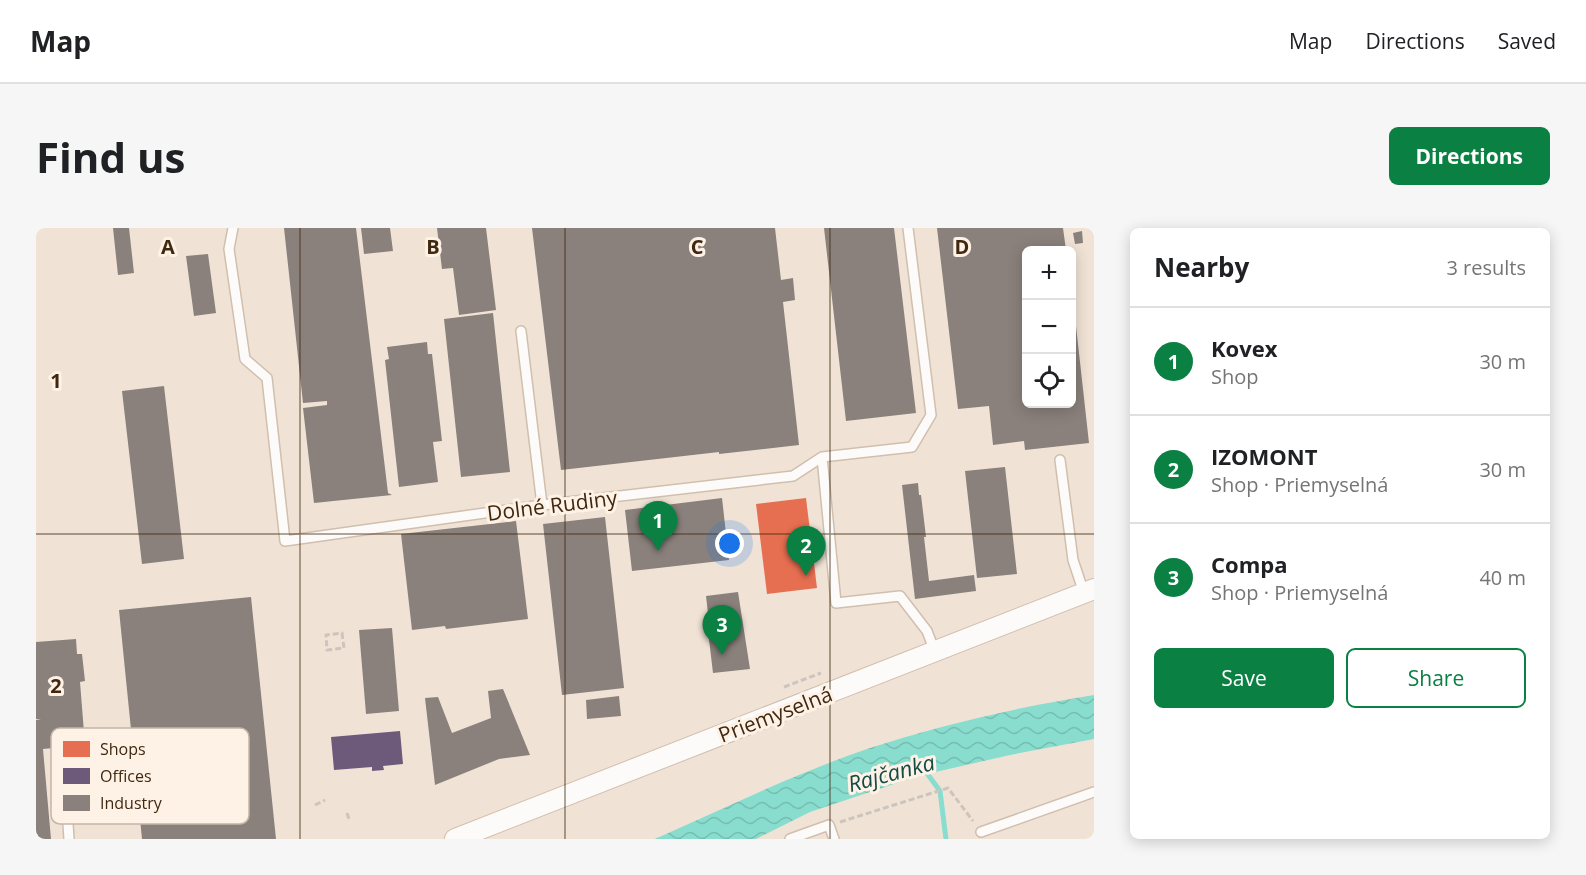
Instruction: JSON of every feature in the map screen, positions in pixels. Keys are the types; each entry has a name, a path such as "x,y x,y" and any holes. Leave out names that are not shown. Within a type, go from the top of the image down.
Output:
{"street":[{"name":"Priemyselná","path":"455,839 1089,591"}],"lane":[{"name":"Dolné Rudiny","path":"233,228 229,249 244,359 267,378 285,541 542,505 793,476 822,457 912,447 931,415 908,228"},
{"path":"521,331 542,505"},
{"path":"822,457 836,603 900,596 927,631 935,652"},
{"path":"1059,460 1073,560 1089,591"},
{"path":"981,832 1094,792"},
{"path":"68,824 69,839"},
{"path":"790,839 829,825 834,839"}],"path":[{"path":"342,633 344,648 327,650 327,643 326,635 342,633"},
{"path":"784,687 821,673"},
{"path":"829,825 948,788 981,832"},
{"path":"315,806 326,800"},
{"path":"347,813 349,819"}],"water":[{"name":"Rajčanka","path":"1094,695 1094,739 918,776 810,812 756,839 655,839 786,780 867,749 979,718"}],"building: Shops":[{"path":"806,498 817,588 767,594 756,504"}],"building: Offices":[{"path":"400,731 403,764 383,766 384,770 372,771 372,767 334,770 331,737"}],"building: Industry":[{"path":"113,228 129,228 134,273 118,275"},
{"path":"284,228 356,228 388,493 392,495 314,503 303,408 327,405 327,401 303,403"},
{"path":"361,228 390,228 393,251 364,254"},
{"path":"437,228 486,228 496,310 459,315 453,268 442,269"},
{"path":"532,228 775,228 781,280 793,278 795,300 783,302 799,445 561,470"},
{"path":"824,228 894,228 916,413 846,421"},
{"path":"937,228 1063,228 1065,246 1022,246 1022,408 1076,408 1076,326 1089,443 1025,450 1024,441 993,445 989,406 958,409"},
{"path":"1082,231 1083,243 1075,244 1073,233"},
{"path":"208,254 216,313 194,316 186,256"},
{"path":"493,313 510,472 461,477 444,319"},
{"path":"427,342 428,354 432,354 442,441 433,442 438,482 399,487 385,360 389,359 387,347"},
{"path":"164,386 184,559 142,564 122,391"},
{"path":"1005,467 1017,574 977,578 965,471"},
{"path":"918,483 926,537 924,537 929,581 974,575 976,591 915,599 902,485"},
{"path":"722,498 729,560 632,571 625,510"},
{"path":"605,517 624,688 562,695 543,524"},
{"path":"516,521 528,619 446,629 445,626 412,630 401,534"},
{"path":"738,592 750,669 713,673 706,596"},
{"path":"251,597 276,839 142,839 140,824 249,824 249,728 131,728 119,610"},
{"path":"392,628 399,711 366,714 359,630"},
{"path":"76,639 77,654 82,654 85,681 80,682 84,728 51,728 51,748 43,749 51,839 36,839 36,720 41,720 36,719 36,642"},
{"path":"503,689 530,755 499,759 435,785 425,698 438,697 452,733 491,718 488,691"},
{"path":"619,696 621,716 587,719 586,700"}],"waterway":[{"name":"Rajčanka","path":"923,768 940,791 946,839"}],"place":[{"name":"Kovex","path":"658,551"},
{"name":"IZOMONT","path":"806,576"},
{"name":"Compa","path":"722,655"}]}
